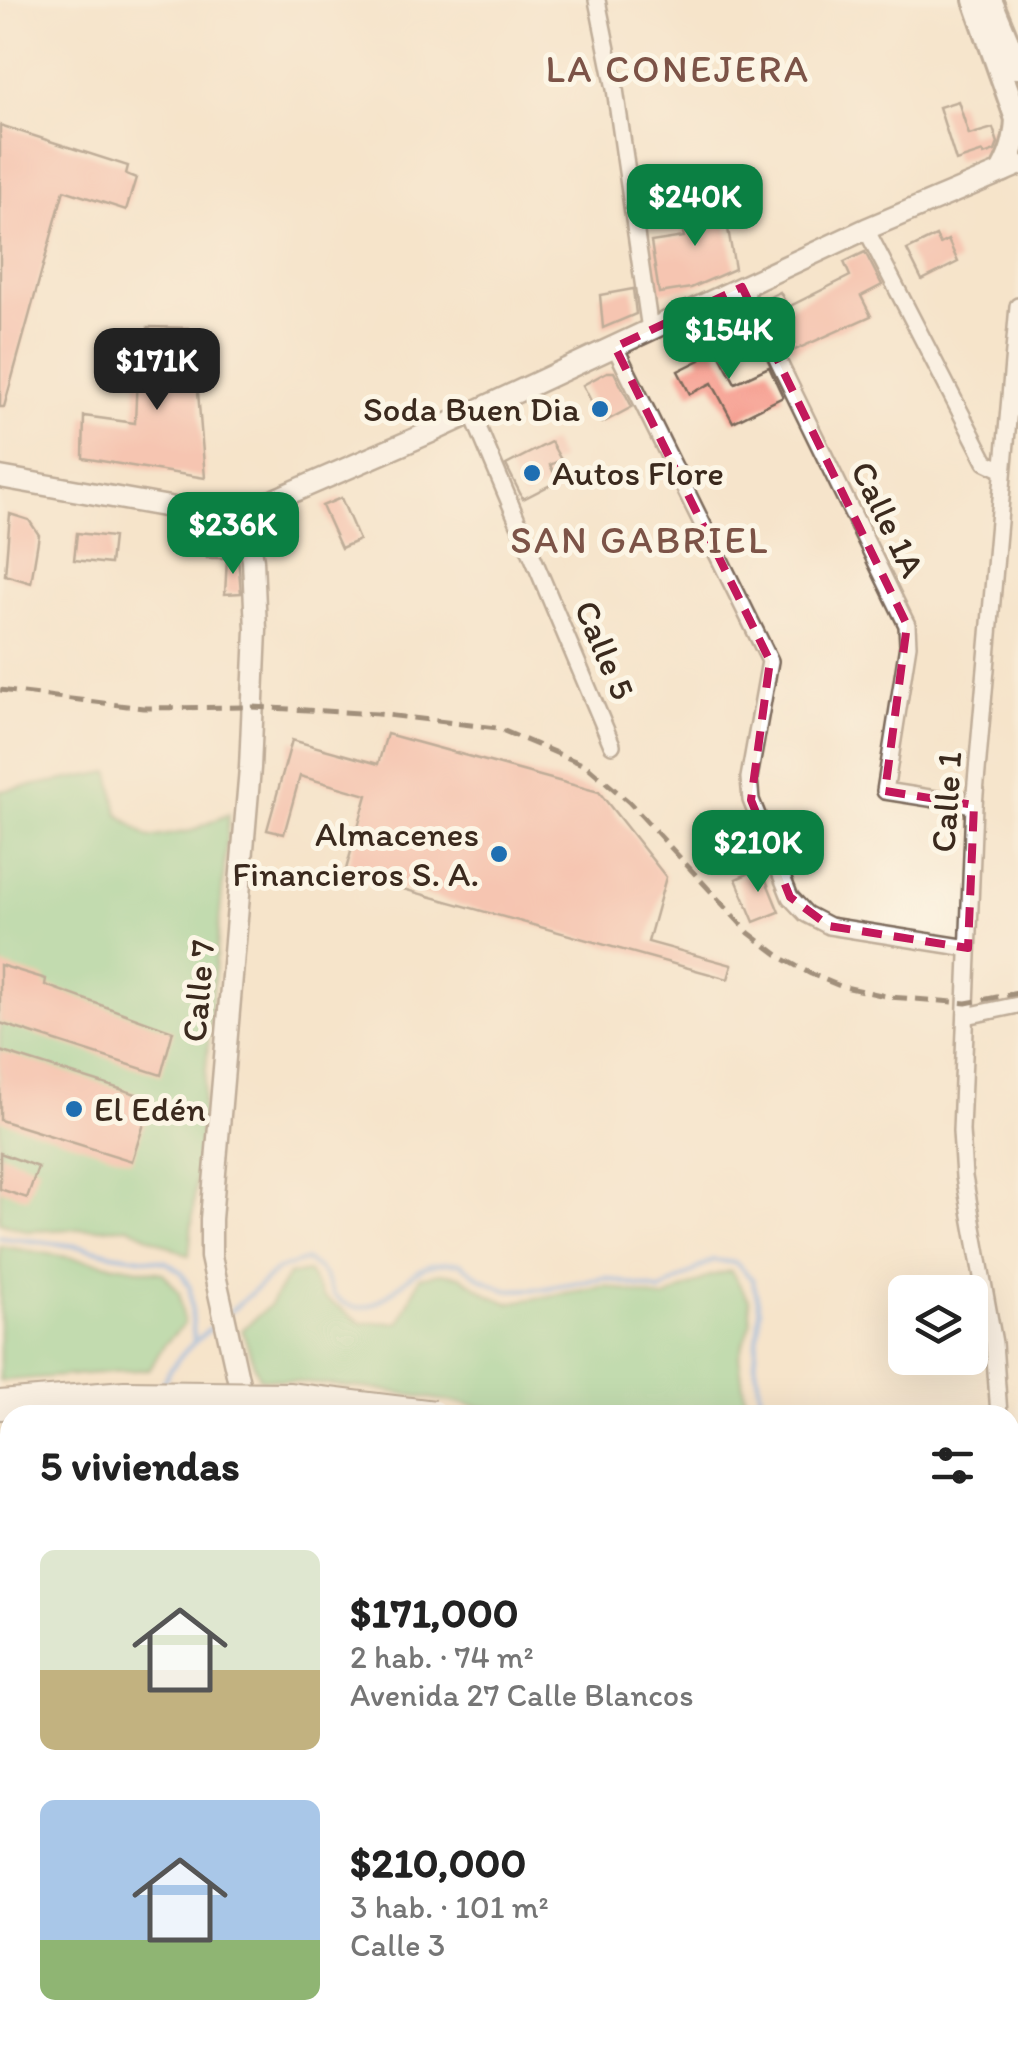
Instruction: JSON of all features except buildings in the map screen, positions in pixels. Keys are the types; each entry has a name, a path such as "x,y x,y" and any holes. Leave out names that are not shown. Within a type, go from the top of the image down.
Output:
{"highway":[{"path":"11,1405 125,1395 288,1396 357,1405"}],"main road":[{"path":"0,477 203,512 244,510 472,413 866,230 1011,168 1016,119 975,0"},
{"path":"990,0 1018,67"},
{"name":"Calle 7","path":"244,510 253,560 256,630 250,768 211,1257 244,1405"}],"street":[{"path":"597,0 615,89 650,330"},
{"path":"866,230 986,462 1010,469"},
{"name":"Calle 1A","path":"742,288 907,625 908,645 885,792 974,805"},
{"name":"Calle 1","path":"998,1405 994,1343 964,1177 961,1131 974,805 1010,469 1018,306"},
{"path":"615,346 770,661 749,778 751,800 790,897 806,914 829,926 968,948"},
{"name":"Calle 5","path":"472,413 612,745"},
{"path":"966,1016 1018,1005"}],"highlighted area":[{"path":"742,287 907,625 885,791 974,805 968,948 829,926 790,897 751,800 770,661 615,347"}],"green space":[{"path":"110,772 118,814 149,838 191,831 229,814 189,1256 128,1227 27,1231 0,1222 0,791"},
{"path":"0,1246 163,1273 179,1292 184,1324 163,1346 150,1369 0,1381"},
{"path":"731,1271 749,1300 751,1322 739,1356 746,1405 470,1405 382,1390 259,1378 242,1330 270,1305 288,1275 308,1272 323,1297 362,1323 400,1322 420,1277 440,1273 460,1276 508,1303 606,1286 663,1299 710,1276"}],"waterway":[{"path":"0,1237 166,1262 181,1272 190,1288 194,1341"},
{"path":"230,1312 277,1270 306,1260 322,1273 335,1296 348,1305 361,1307 372,1305 417,1272 440,1263 460,1263 506,1290 541,1289 605,1278 660,1291 713,1260 736,1263 753,1280 760,1310 755,1363 764,1405"},
{"path":"160,1388 185,1352 218,1322"}],"railway":[{"path":"0,690 143,708 252,707 378,714 497,728 587,766 629,802 749,933 811,974 840,986 890,997 966,1003 1018,993"}],"place":[{"name":"Soda Buen Dia","path":"600,409"},
{"name":"Autos Flore","path":"532,473"},
{"name":"Almacenes Financieros S. A.","path":"499,854"},
{"name":"El Edén","path":"74,1109"}],"district":[{"name":"LA CONEJERA","path":"678,69"},
{"name":"SAN GABRIEL","path":"640,540"}]}
